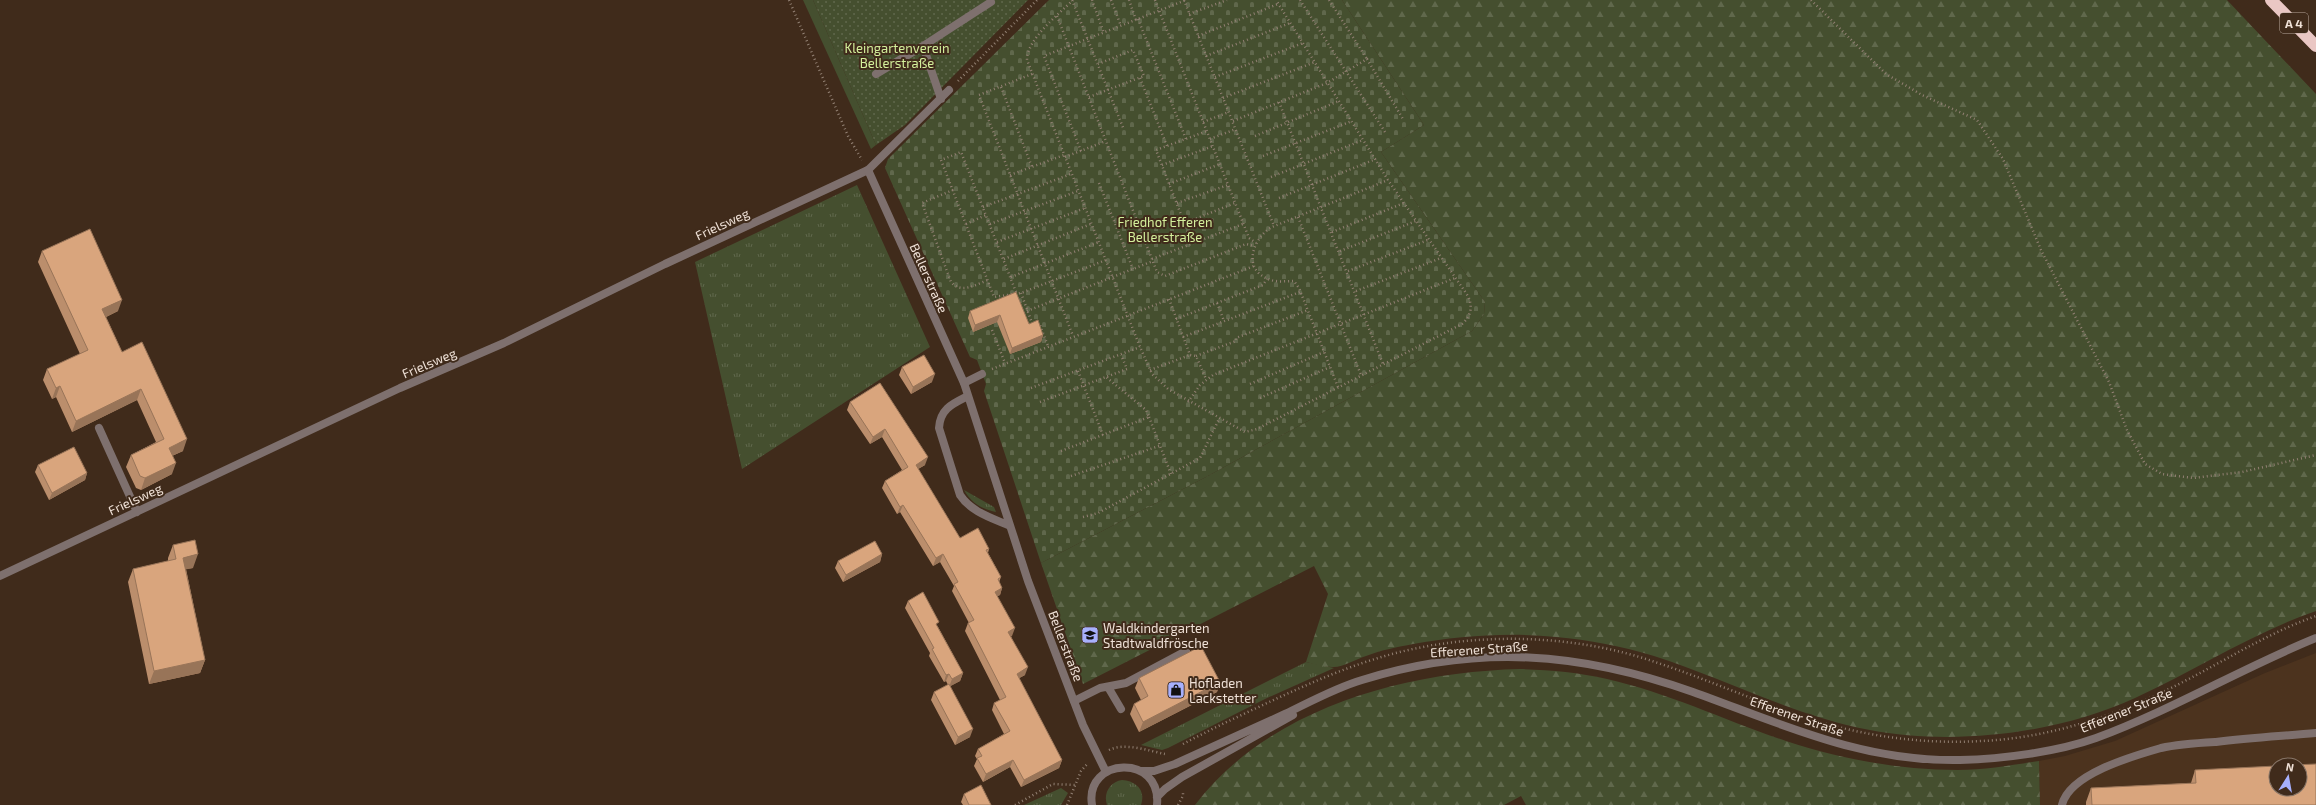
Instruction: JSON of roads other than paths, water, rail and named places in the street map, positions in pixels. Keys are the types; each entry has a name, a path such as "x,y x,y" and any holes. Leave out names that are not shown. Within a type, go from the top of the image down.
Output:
{"highway":[{"name":"A 4","path":"2272,0 2316,46"}],"street":[{"path":"876,74 923,46 991,2"},
{"path":"923,46 941,99"},
{"name":"Frielsweg","path":"0,576 400,388 504,344 665,264 868,170 950,90"},
{"name":"Bellerstraße","path":"868,170 964,383 1010,526 1083,725 1100,755 1106,772"},
{"path":"964,383 982,374"},
{"path":"968,396 951,404 945,409 940,418 939,428 958,488 966,505 1010,526"},
{"path":"99,428 136,512"},
{"name":"Efferener Straße","path":"1142,771 1154,771 1175,764 1360,680 1418,665 1448,660 1505,656 1570,660 1594,664 1649,678 1801,733 1853,748 1923,758 1959,760 2029,752 2094,739 2162,710 2280,652 2316,638"},
{"path":"1074,701 1108,686 1126,683 1186,651"},
{"path":"1108,686 1121,709"},
{"name":"Efferener Straße","path":"1157,801 1165,789 1182,777 1260,735 1329,693"},
{"path":"2062,805 2063,798 2072,787 2086,777 2106,767 2162,748 2316,733"},
{"path":"1085,805 1099,778 1106,772 1124,766 1142,771 1152,783 1157,801"},
{"path":"1092,794 1092,805"}],"place":[{"name":"Waldkindergarten Stadtwaldfrösche","path":"1090,635"},
{"name":"Hofladen Lackstetter","path":"1176,690"}],"park label":[{"name":"Kleingartenverein Bellerstraße","path":"897,56"},
{"name":"Friedhof Efferen Bellerstraße","path":"1165,230"}]}
